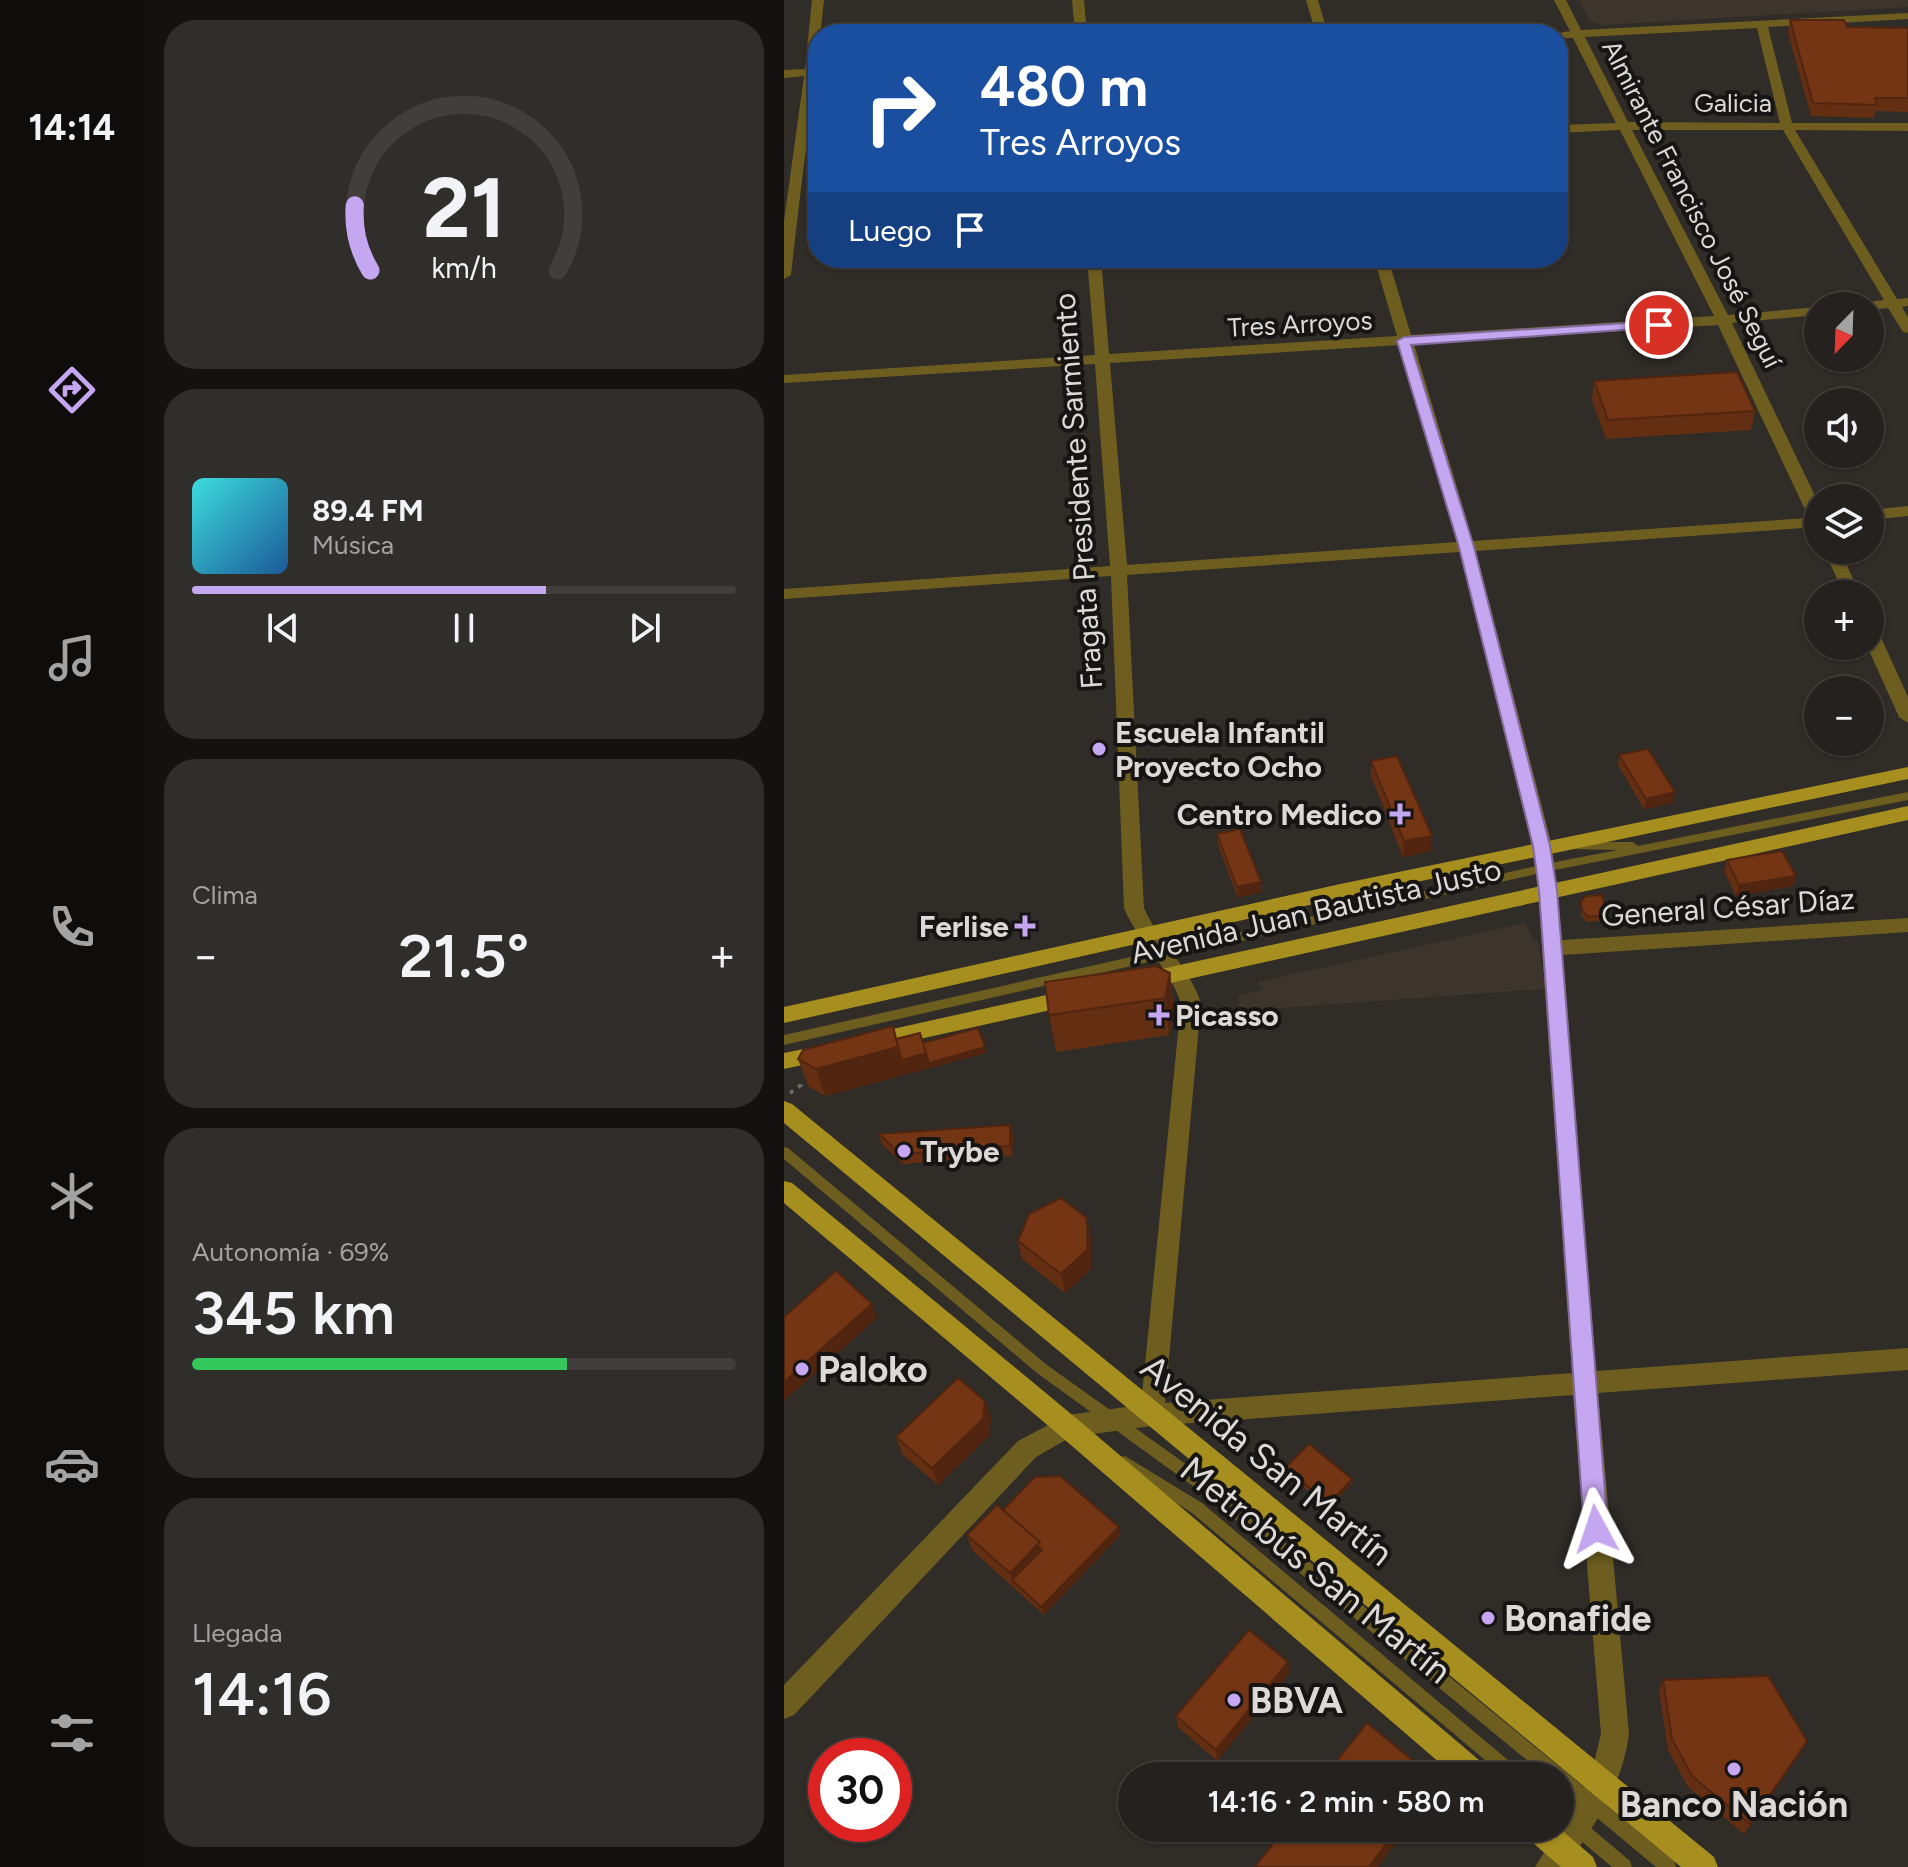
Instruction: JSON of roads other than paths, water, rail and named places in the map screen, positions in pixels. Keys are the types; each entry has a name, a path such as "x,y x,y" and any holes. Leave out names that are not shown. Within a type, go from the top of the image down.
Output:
{"main road":[{"name":"Avenida Juan Bautista Justo","path":"784,1015 1147,931 1542,846 1908,773"},
{"name":"Avenida Juan Bautista Justo","path":"784,1061 1181,972 1547,879 1908,813"},
{"name":"Avenida San Martín","path":"784,1110 1152,1415 1575,1830 1704,1867"},
{"path":"784,1190 1067,1426 1460,1762"}],"street":[{"path":"817,24 818,0"},
{"path":"1078,0 1080,24"},
{"path":"1312,0 1319,24"},
{"name":"Almirante Francisco José Seguí","path":"1560,0 1723,320 1804,491"},
{"path":"1568,34 1908,16"},
{"path":"1762,25 1787,127 1908,329"},
{"path":"784,74 808,72"},
{"path":"784,275 796,167 808,107"},
{"name":"Galicia","path":"1568,129 1908,127"},
{"name":"Fragata Presidente Sarmiento","path":"1095,268 1119,571 1134,908 1147,931 1181,972 1191,1003 1152,1415"},
{"path":"1384,268 1467,547 1542,846 1547,879 1615,1734 1613,1761 1575,1830"},
{"path":"1884,304 1908,302"},
{"name":"Tres Arroyos","path":"784,379 1404,341 1804,312"},
{"path":"1884,514 1908,511"},
{"path":"784,594 1804,521"},
{"path":"1882,660 1908,717"},
{"name":"General César Díaz","path":"1553,948 1908,925"},
{"path":"784,1705 1027,1449 1067,1426 1152,1415 1908,1359"}],"lane":[{"path":"784,1040 1165,953 1547,879 1661,847 1908,796"},
{"path":"1542,846 1661,847"},
{"name":"Metrobús San Martín","path":"784,1152 1042,1369 1213,1492 1541,1762"},
{"name":"Metrobús San Martín","path":"1067,1426 1197,1508 1499,1762"},
{"name":"Metrobús San Martín","path":"1575,1830 1624,1867"},
{"name":"Metrobús San Martín","path":"1575,1830 1668,1867"}],"place":[{"name":"Escuela Infantil Proyecto Ocho","path":"1099,749"},
{"name":"Centro Medico","path":"1400,814"},
{"name":"Ferlise","path":"1025,926"},
{"name":"Picasso","path":"1159,1015"},
{"name":"Trybe","path":"904,1151"},
{"name":"Paloko","path":"802,1369"},
{"name":"Bonafide","path":"1488,1618"},
{"name":"BBVA","path":"1234,1700"},
{"name":"Banco Nación","path":"1734,1769"}]}
